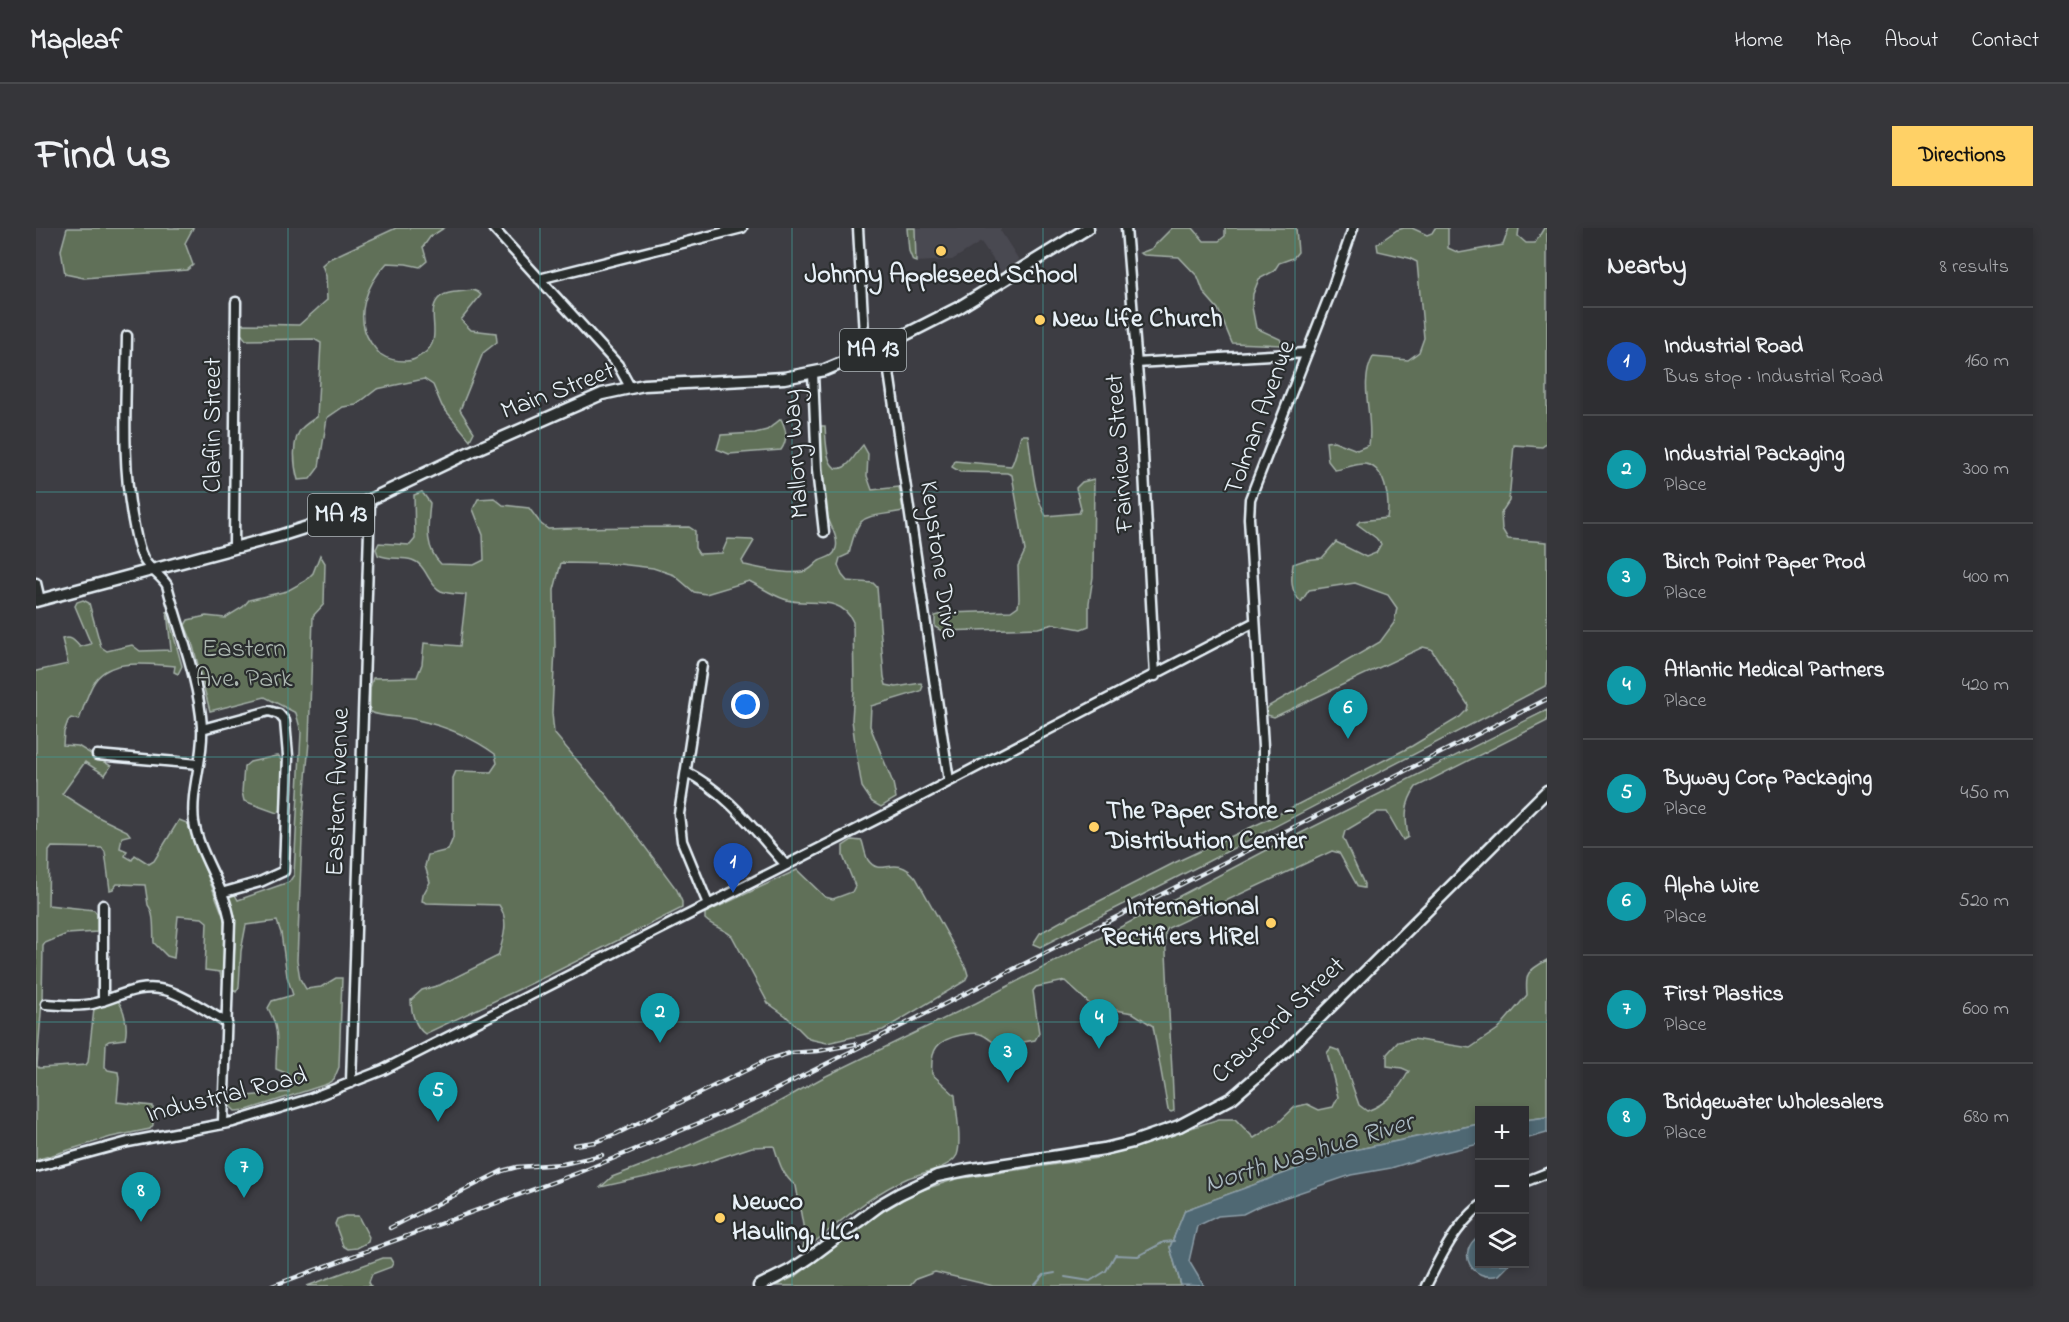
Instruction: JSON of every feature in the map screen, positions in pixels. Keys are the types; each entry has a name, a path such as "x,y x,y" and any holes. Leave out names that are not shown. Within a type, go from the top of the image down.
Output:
{"main road":[{"name":"Main Street","path":"38,601 302,529 370,501 602,394 630,387 774,379 813,373 885,345 958,308 1088,228"},
{"name":"Crawford Street","path":"759,1286 791,1270 812,1256 880,1205 937,1176 1104,1149 1133,1142 1179,1126 1232,1098 1286,1051 1547,791"}],"street":[{"path":"493,228 618,365 630,387"},
{"path":"539,279 742,228"},
{"path":"858,228 865,353"},
{"name":"Fairview Street","path":"1126,228 1155,676"},
{"name":"Tolman Avenue","path":"1263,810 1263,747 1248,518 1250,500 1332,289 1353,228"},
{"name":"Claflin Street","path":"234,548 236,302"},
{"path":"127,336 126,439 129,492 134,523 143,559 152,570 162,576 167,585 197,695 202,729 194,800 195,826 229,915 231,927 223,1122"},
{"name":"Keystone Drive","path":"885,345 949,781"},
{"path":"1136,363 1306,353"},
{"name":"Mallory Way","path":"813,373 817,470 824,532"},
{"name":"Eastern Avenue","path":"351,1083 370,501"},
{"path":"36,583 38,601"},
{"name":"Industrial Road","path":"36,1167 109,1146 223,1122 233,1122 286,1107 383,1070 1155,676 1255,622"},
{"path":"702,664 679,814 688,857 708,904"},
{"path":"202,729 269,711 279,714 285,721 288,756 284,871 260,882 221,894"},
{"path":"97,755 199,764"},
{"path":"686,772 704,781 720,793 786,865"},
{"path":"103,905 103,1001"},
{"path":"46,1004 74,1006 103,1001 141,988 164,989 227,1023"},
{"path":"1529,1180 1547,1173"},
{"path":"1426,1286 1449,1241 1475,1210"}],"shaded area":[{"name":"Johnny Appleseed School","path":"915,228 1003,228 1000,230 1019,260 1001,271 981,242 952,260 916,262"}],"green space":[{"path":"67,228 193,228 185,243 193,265 187,270 84,278 65,274 61,250"},
{"path":"396,228 444,228 430,237 423,247 427,261 420,267 387,263 380,271 365,301 363,322 366,333 376,350 383,356 399,361 413,360 423,354 433,342 433,312 438,299 455,292 472,290 479,293 481,295 461,320 471,330 496,333 497,342 483,353 460,410 474,432 470,440 442,406 433,385 424,379 377,389 356,405 343,407 327,418 319,467 310,479 298,480 295,461 296,439 302,428 317,417 321,343 314,339 246,340 239,331 242,324 299,325 327,300 326,276 322,265 329,259"},
{"path":"907,228 915,228 916,262 913,261 909,251"},
{"path":"1172,228 1193,228 1204,241 1219,241 1225,236 1225,228 1296,228 1298,252 1293,258 1279,263 1274,271 1259,279 1253,294 1252,307 1256,328 1280,339 1283,345 1232,343 1218,309 1204,293 1198,277 1179,257 1140,253 1151,249"},
{"path":"1412,228 1427,235 1435,228 1448,228 1448,248 1459,253 1503,245 1509,228 1519,228 1518,236 1526,243 1535,243 1544,228 1547,228 1546,444 1542,447 1514,445 1509,501 1501,513 1502,529 1508,539 1547,542 1547,685 1040,947 1033,944 1040,933 1076,913 1412,746 1460,717 1467,710 1468,705 1431,649 1423,647 1274,717 1267,715 1266,710 1269,706 1380,642 1394,623 1397,608 1388,595 1355,583 1309,590 1301,602 1293,589 1292,575 1293,564 1322,558 1336,542 1366,557 1376,553 1381,544 1357,524 1360,521 1387,518 1387,494 1381,477 1377,470 1363,464 1335,470 1328,461 1326,442 1334,441 1357,450 1369,445 1370,423 1366,389 1373,357 1408,360 1419,352 1424,338 1417,262 1378,251 1377,244 1397,230"},
{"path":"781,419 786,435 781,450 729,454 717,449 721,435 767,430"},
{"path":"821,426 825,426 826,446 833,466 838,469 847,465 863,445 868,454 867,476 872,490 899,487 903,511 871,517 860,523 849,554 840,558 838,565 847,581 873,583 877,587 886,685 896,687 921,683 923,686 921,691 871,706 870,726 893,783 896,798 881,807 872,802 862,787 852,720 853,622 840,607 784,599 749,581 706,594 694,592 674,575 653,568 619,564 561,563 554,590 555,648 552,713 554,733 608,797 677,890 682,908 425,1034 414,1019 411,1000 422,990 440,985 498,956 502,944 505,924 499,905 422,901 430,882 425,866 428,855 448,850 453,838 453,778 456,771 491,772 497,763 495,754 458,733 417,720 370,712 370,688 373,678 417,677 422,664 424,643 460,646 466,595 441,591 417,562 378,555 376,549 379,543 410,545 415,539 414,495 422,492 430,503 428,536 432,551 441,564 474,565 484,560 483,535 473,509 478,499 494,498 503,505 529,508 541,524 548,529 689,527 695,531 695,548 699,554 722,553 728,539 752,540 754,541 742,561 744,565 777,571 802,572 832,555 837,544 826,513 821,482 819,435"},
{"path":"1021,435 1028,435 1036,487 1046,516 1079,513 1081,508 1076,488 1082,482 1094,479 1093,577 1089,603 1089,626 1081,629 1054,624 1038,628 942,631 935,627 935,616 946,613 1011,611 1018,606 1018,566 1025,551 1012,475 960,472 952,467 955,461 1011,466"},
{"name":"Eastern Ave. Park","path":"320,555 325,563 324,604 313,616 309,741 303,815 297,960 300,979 306,989 321,987 336,978 342,978 339,1067 334,1079 327,1084 247,1110 235,1111 230,1106 235,1097 289,1092 288,1074 276,1069 276,1031 268,1008 272,1001 293,995 287,976 281,933 277,921 246,925 241,951 239,987 236,992 233,989 234,913 229,902 230,896 234,893 238,900 289,882 294,875 301,732 296,713 265,697 210,711 192,642 185,625 188,620 206,616 225,618 243,607 249,600 287,591 305,581 313,573"},
{"path":"83,600 89,603 101,647 107,651 132,645 140,651 171,650 167,611 182,666 178,674 174,672 175,666 143,664 121,665 102,673 88,694 79,720 71,718 68,721 63,745 78,746 111,766 105,775 85,762 62,794 98,817 127,831 130,835 122,837 120,848 127,851 125,856 132,860 135,855 149,864 154,861 179,820 187,823 224,918 223,977 221,978 220,972 205,970 207,922 202,918 178,916 174,958 167,956 154,943 153,918 145,885 117,884 110,890 105,852 102,848 52,847 49,851 48,905 94,910 97,914 97,932 67,934 43,946 37,1066 39,1068 86,1065 94,1009 96,1006 116,999 124,1012 126,1034 125,1039 106,1043 105,1067 118,1072 117,1102 153,1106 153,1125 150,1129 111,1137 36,1160 36,671 68,664 62,639 72,639 80,647 91,644 75,606 77,602"},
{"path":"1547,710 1547,721 1416,787 1409,799 1406,811 1408,837 1403,840 1387,812 1377,812 1345,831 1343,838 1364,888 1358,887 1339,853 1332,851 1168,928 1165,933 1174,1111 1168,1110 1153,1026 1133,1013 1092,1006 1065,981 1036,987 1033,991 1039,1033 1035,1040 1000,1046 983,1035 973,1033 953,1037 937,1047 932,1058 932,1074 955,1095 959,1134 957,1155 942,1167 908,1178 881,1192 808,1247 803,1248 805,1236 796,1186 784,1173 774,1146 752,1147 695,1166 601,1187 612,1177 659,1159 757,1114 824,1077 976,1003 1269,849"},
{"path":"279,756 282,763 281,810 277,813 244,801 242,792 244,767 250,762"},
{"path":"852,840 862,841 867,858 873,865 901,867 916,878 968,975 965,981 883,1030 827,1043 809,1039 786,1016 768,1003 732,936 708,922 705,919 705,913 797,870 825,897 833,899 852,892 855,886 843,856 843,846"},
{"path":"1547,960 1547,1117 1529,1119 1529,1106 1475,1106 1475,1125 1340,1153 1185,1210 1170,1247 1181,1286 993,1286 935,1272 916,1279 910,1286 775,1286 796,1276 875,1216 916,1192 956,1179 1098,1158 1219,1119 1235,1119 1254,1138 1278,1123 1295,1107 1307,1104 1319,1110 1333,1107 1338,1097 1327,1053 1331,1048 1340,1051 1359,1105 1367,1111 1392,1095 1409,1071 1387,1066 1387,1054 1398,1042 1413,1039 1470,1048 1498,1029 1527,995 1527,977 1535,967"},
{"path":"345,1216 358,1216 369,1237 368,1242 357,1248 348,1249 343,1246 335,1224 337,1219"},
{"path":"383,1258 390,1258 393,1263 391,1267 372,1274 369,1282 371,1286 307,1286"}],"water":[{"path":"1547,1117 1547,1133 1529,1138 1529,1119"},
{"path":"1475,1125 1475,1145 1391,1168 1351,1175 1257,1207 1243,1214 1218,1216 1197,1226 1189,1261 1204,1286 1181,1285 1170,1247 1185,1210 1340,1153"},
{"path":"1475,1240 1475,1268 1506,1268 1499,1275 1489,1276 1481,1275 1474,1270 1468,1257 1468,1250"}],"waterway":[{"path":"1065,1277 1090,1281 1106,1271 1115,1255 1138,1256 1164,1242 1174,1241"},
{"path":"1034,1286 1044,1275 1055,1273"}],"railway":[{"path":"272,1286 583,1171 757,1099 1547,699"},
{"path":"574,1145 595,1142 616,1134 767,1060 790,1053 818,1051 855,1044"},
{"path":"390,1228 502,1171 517,1167 563,1164 602,1155"}],"place":[{"name":"Johnny Appleseed School","path":"941,251"},
{"name":"New Life Church","path":"1040,320"},
{"name":"Alpha Wire","path":"1348,739"},
{"name":"The Paper Store - Distribution Center","path":"1094,827"},
{"name":"Industrial Road","path":"733,893"},
{"name":"International Rectifiers HiRel","path":"1271,923"},
{"name":"Industrial Packaging","path":"660,1043"},
{"name":"Atlantic Medical Partners","path":"1099,1049"},
{"name":"Birch Point Paper Prod","path":"1008,1083"},
{"name":"Byway Corp Packaging","path":"438,1122"},
{"name":"First Plastics","path":"244,1198"},
{"name":"Newco Hauling, LLC.","path":"720,1218"},
{"name":"Bridgewater Wholesalers","path":"141,1222"}],"water label":[{"name":"North Nashua River","path":"1309,1154"}]}
